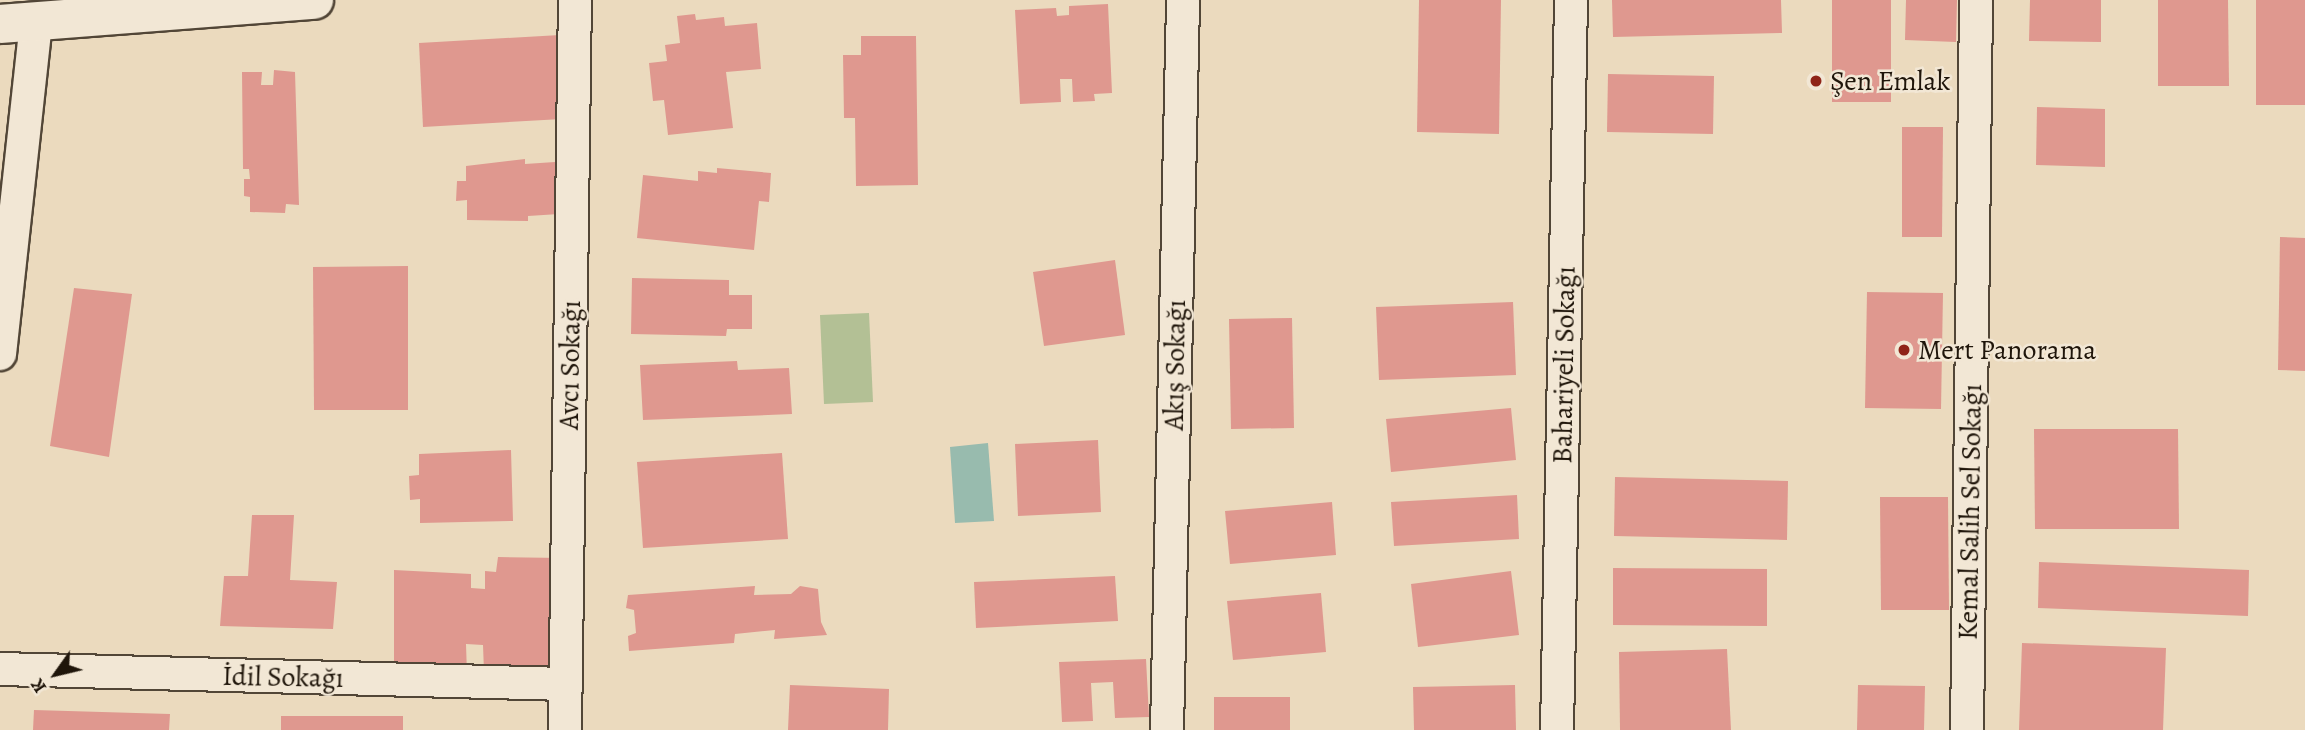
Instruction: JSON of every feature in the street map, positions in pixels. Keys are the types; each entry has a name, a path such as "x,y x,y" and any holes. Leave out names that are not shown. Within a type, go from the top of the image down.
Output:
{"street":[{"path":"0,354 18,22 314,0"},
{"name":"Avcı Sokağı","path":"565,730 575,0"},
{"name":"Akış Sokağı","path":"1167,730 1183,0"},
{"name":"Bahariyeli Sokağı","path":"1557,730 1572,0"},
{"name":"Kemal Salih Sel Sokağı","path":"1967,730 1976,0"},
{"name":"İdil Sokağı","path":"0,669 566,684"}],"shaded area":[{"path":"869,313 873,402 824,404 820,315"},
{"path":"988,443 994,521 955,523 950,447"}],"building":[{"path":"1419,0 1501,0 1499,134 1417,132"},
{"path":"1612,0 1781,0 1782,33 1613,37"},
{"path":"1832,0 1891,0 1891,102 1832,102"},
{"path":"1906,0 1957,0 1956,42 1905,40"},
{"path":"2030,0 2101,0 2101,42 2029,41"},
{"path":"2158,0 2228,0 2229,86 2158,86"},
{"path":"2256,0 2305,0 2305,105 2256,105"},
{"path":"1108,4 1112,93 1094,94 1095,101 1073,102 1072,79 1060,79 1061,102 1020,104 1015,10 1056,8 1057,16 1069,15 1069,6"},
{"path":"695,14 696,20 724,17 725,26 757,23 761,69 726,72 733,128 668,135 664,100 653,101 649,63 667,61 665,45 680,43 677,16"},
{"path":"560,35 562,119 423,127 419,43"},
{"path":"861,36 916,36 918,185 856,186 855,118 844,118 843,55 861,55"},
{"path":"274,70 295,72 299,205 286,204 285,213 250,212 250,197 244,196 244,179 250,179 249,169 243,169 242,72 262,72 261,85 273,85"},
{"path":"1608,74 1714,76 1713,134 1607,132"},
{"path":"2037,107 2105,109 2105,167 2036,165"},
{"path":"1902,127 1943,127 1942,237 1902,237"},
{"path":"525,159 525,164 555,162 559,214 528,216 528,221 467,220 467,200 456,201 457,181 466,181 466,166"},
{"path":"717,168 771,173 769,202 759,201 754,250 637,238 643,175 698,181 698,171 717,173"},
{"path":"2280,237 2305,238 2305,371 2278,370"},
{"path":"1115,260 1125,335 1044,346 1033,272"},
{"path":"408,266 408,410 314,410 313,267"},
{"path":"632,278 729,280 729,295 752,295 752,329 727,329 726,336 631,334"},
{"path":"74,288 132,294 109,457 50,446"},
{"name":"Mert Panorama","path":"1867,292 1943,293 1941,409 1865,408"},
{"path":"1513,302 1516,375 1379,380 1376,307"},
{"path":"1292,318 1294,428 1231,429 1229,319"},
{"path":"737,361 738,370 789,368 792,414 643,420 640,365"},
{"path":"1511,408 1516,460 1391,472 1386,419"},
{"path":"2034,429 2178,429 2179,529 2035,529"},
{"path":"1098,440 1101,512 1018,516 1015,444"},
{"path":"511,450 513,521 420,523 420,499 410,500 409,476 419,475 419,454"},
{"path":"782,453 788,539 643,548 637,462"},
{"path":"1615,477 1788,481 1787,540 1614,536"},
{"path":"1517,495 1519,539 1394,546 1391,502"},
{"path":"1880,497 1948,497 1949,610 1881,610"},
{"path":"1332,502 1336,555 1230,564 1225,511"},
{"path":"252,515 294,515 290,580 337,582 333,629 220,626 224,576 248,576"},
{"path":"498,557 562,558 562,677 484,672 483,645 466,644 467,674 394,671 394,570 471,574 471,588 485,589 485,571 496,572"},
{"path":"2039,562 2249,570 2248,616 2038,608"},
{"path":"1613,568 1767,569 1767,626 1613,625"},
{"path":"1511,571 1519,635 1418,647 1411,584"},
{"path":"1115,576 1118,621 976,628 974,582"},
{"path":"755,586 754,595 791,594 800,586 818,589 821,622 827,635 774,639 775,630 735,634 734,643 629,651 628,636 636,633 634,610 626,608 628,595"},
{"path":"1321,593 1326,652 1233,660 1227,601"},
{"path":"2022,643 2166,648 2163,730 2019,730"},
{"path":"1727,649 1731,730 1620,730 1619,652"},
{"path":"1146,659 1149,717 1115,718 1113,682 1091,683 1093,721 1062,722 1059,662"},
{"path":"790,685 889,689 888,730 788,730"},
{"path":"1515,685 1516,730 1414,730 1413,687"},
{"path":"1858,685 1925,686 1924,730 1857,730"},
{"path":"1214,697 1290,697 1290,730 1214,730"},
{"path":"34,710 170,714 169,730 33,730"},
{"path":"281,716 403,716 403,730 281,730"}],"place":[{"name":"Şen Emlak","path":"1816,81"},
{"name":"Mert Panorama","path":"1904,350"}]}
